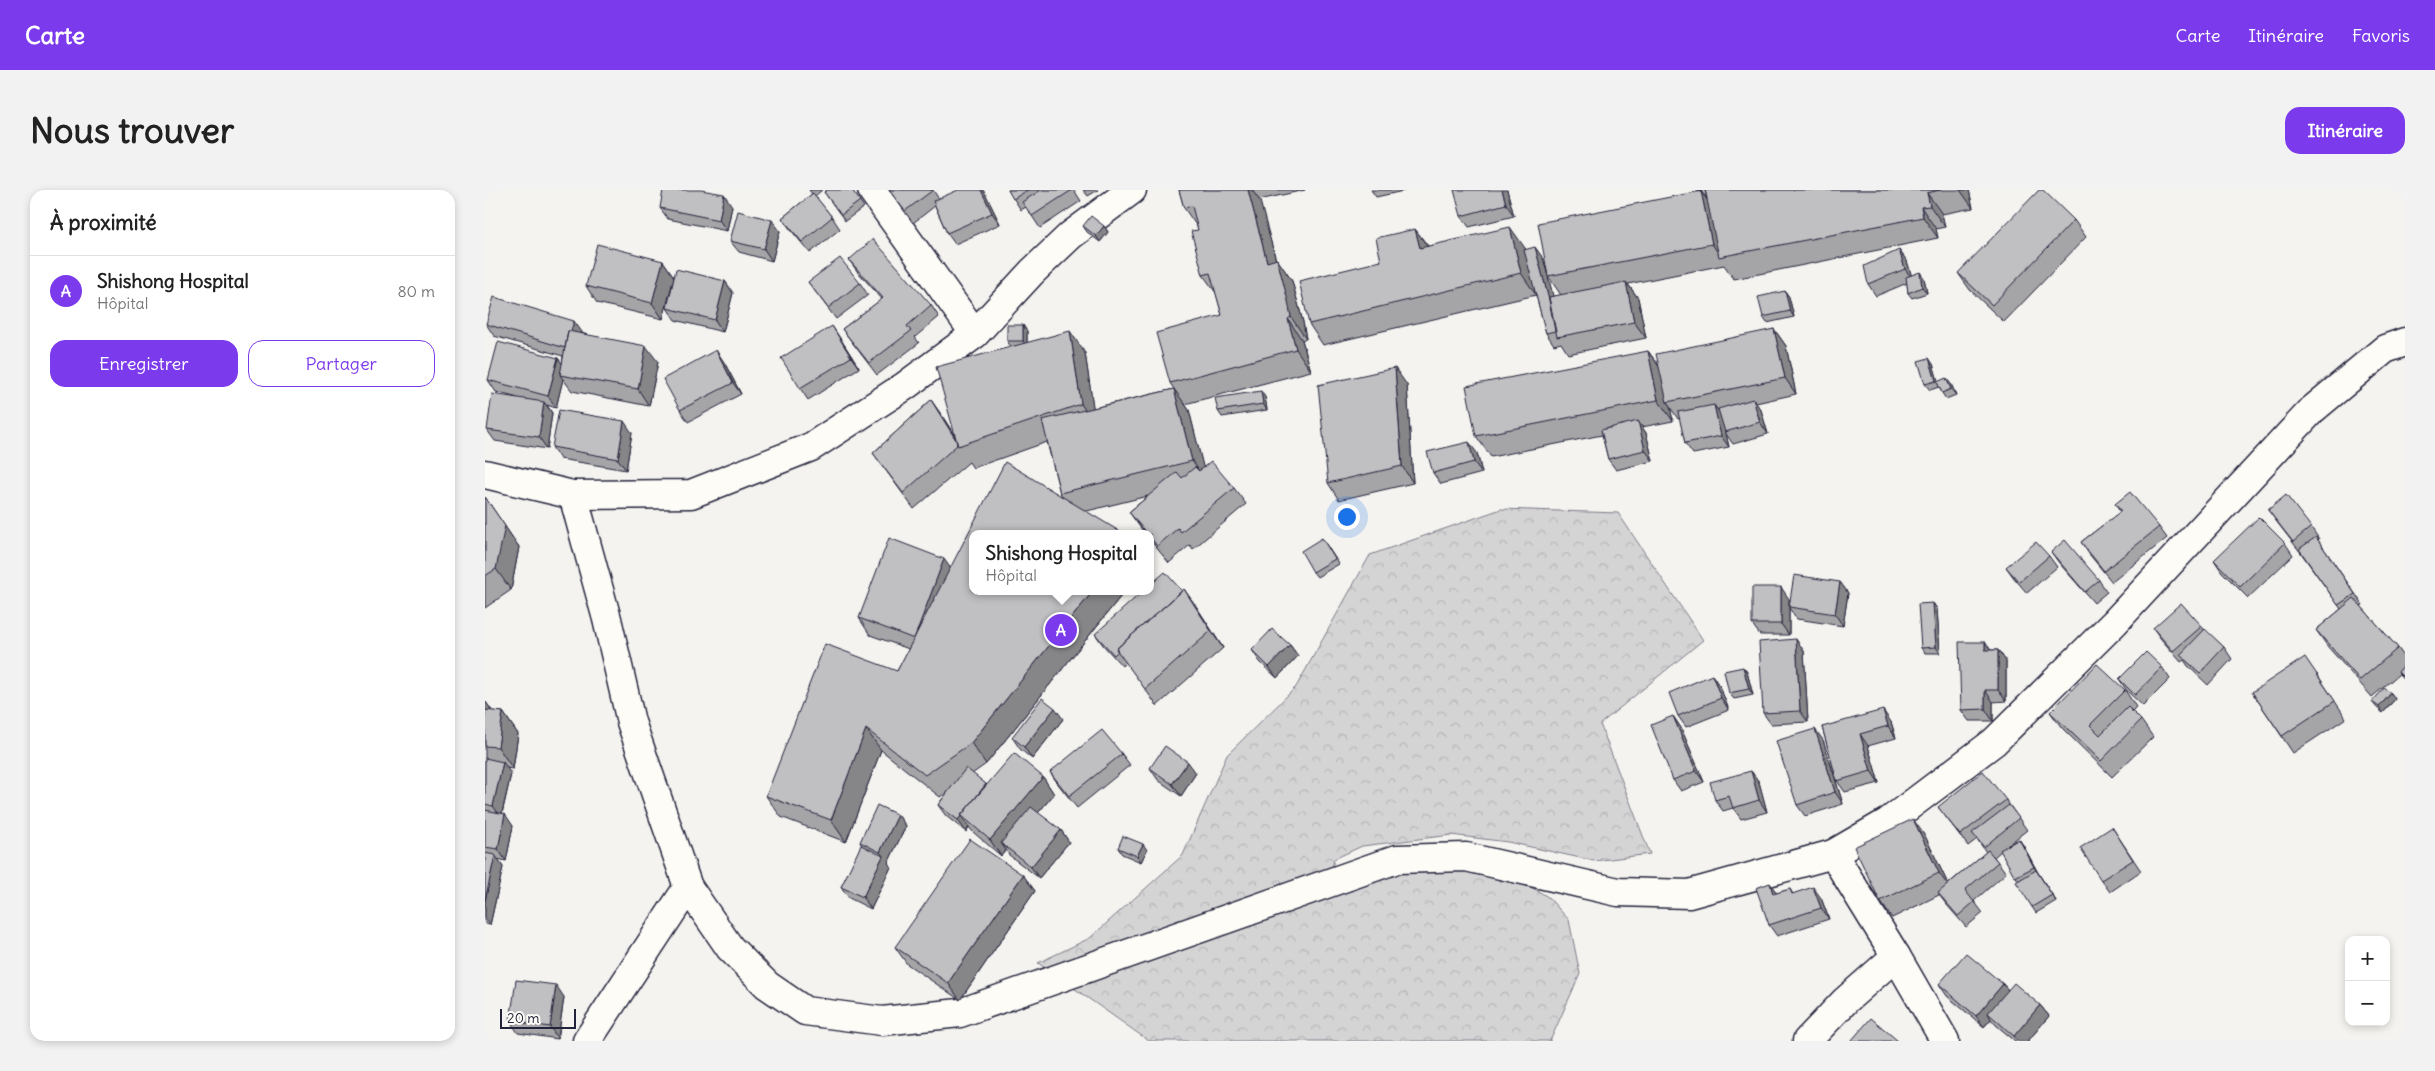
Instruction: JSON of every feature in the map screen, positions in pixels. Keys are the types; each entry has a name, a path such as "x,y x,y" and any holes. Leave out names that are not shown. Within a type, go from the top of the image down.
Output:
{"street":[{"path":"872,190 975,334"},
{"path":"485,474 573,496 691,494 811,447 905,386 975,334 1032,272 1071,234 1132,190"},
{"path":"573,496 607,620 631,722 689,887 730,948 774,990 805,1012 882,1021 960,1013 1397,858 1467,857 1618,892 1689,894 1833,854 1888,822 1994,742 2115,622 2312,410 2385,349 2405,342"},
{"path":"1833,854 1896,956 1945,1041"},
{"path":"587,1041 689,887"},
{"path":"1807,1041 1845,1001 1896,956"}],"green space":[{"path":"1501,509 1618,513 1703,640 1600,724 1650,854 1594,861 1508,842 1451,835 1362,846 1334,859 1327,894 1350,891 1415,863 1514,877 1548,897 1569,920 1580,974 1550,1041 1149,1041 1038,963 1090,938 1183,855 1227,755 1296,687 1370,555"}],"building":[{"path":"663,190 701,190 724,194 719,220 660,208"},
{"path":"827,190 852,190 860,201 841,215 824,192"},
{"path":"889,190 933,190 905,211"},
{"path":"958,190 981,190 992,213 947,233 933,201"},
{"path":"1008,190 1028,190 1013,199"},
{"path":"1041,190 1072,190 1032,216 1022,202"},
{"path":"1179,190 1248,190 1267,262 1277,259 1288,301 1291,317 1288,319 1296,349 1170,383 1156,333 1222,315 1210,273 1203,275 1191,231 1198,230 1192,206 1184,208"},
{"path":"1454,190 1502,190 1506,204 1461,216"},
{"path":"1698,190 1705,190 1707,199 1701,191 1698,192"},
{"path":"1705,190 1940,190 1927,193 1930,206 1921,207 1923,217 1719,257"},
{"path":"2039,190 2043,190 2074,220 1992,305 1958,273"},
{"path":"1701,191 1712,244 1548,276 1538,223"},
{"path":"813,193 832,217 802,242 782,218"},
{"path":"738,211 772,220 764,249 730,241"},
{"path":"1091,216 1104,226 1096,236 1083,226"},
{"path":"1510,227 1521,273 1309,324 1299,281 1381,261 1376,238 1415,229 1420,248"},
{"path":"873,239 931,305 907,326 911,331 869,363 842,329 883,298 849,260"},
{"path":"597,244 663,261 652,303 586,286"},
{"path":"1535,247 1555,331 1546,333 1524,250"},
{"path":"1899,250 1905,269 1868,284 1864,266"},
{"path":"840,258 860,283 828,308 808,282"},
{"path":"676,269 725,281 715,320 667,308"},
{"path":"1920,272 1922,287 1908,293 1906,277"},
{"path":"1626,282 1634,322 1557,337 1549,297"},
{"path":"1785,291 1790,311 1763,317 1758,297"},
{"path":"494,297 574,321 571,331 568,331 565,348 486,324"},
{"path":"1007,325 1023,325 1023,341 1007,341"},
{"path":"832,326 851,357 800,388 781,358"},
{"path":"1774,329 1785,378 1667,402 1656,354"},
{"path":"568,331 646,346 638,389 560,375"},
{"path":"1070,331 1081,404 958,446 936,367"},
{"path":"498,342 558,358 548,396 488,380"},
{"path":"716,350 733,383 680,410 663,379"},
{"path":"1648,351 1658,400 1476,436 1466,386"},
{"path":"1929,358 1936,381 1925,384 1918,361"},
{"path":"1395,368 1402,466 1328,483 1318,385"},
{"path":"1946,378 1951,389 1942,393 1937,382"},
{"path":"1174,389 1192,461 1060,493 1042,420"},
{"path":"1261,391 1263,404 1218,411 1215,398"},
{"path":"492,394 544,402 539,437 487,430"},
{"path":"1753,399 1760,422 1725,432 1718,409"},
{"path":"931,400 956,440 957,445 903,493 873,453"},
{"path":"1714,405 1721,436 1685,443 1678,412"},
{"path":"559,410 624,421 618,459 552,447"},
{"path":"1638,421 1645,450 1608,459 1601,430"},
{"path":"1469,442 1474,462 1433,473 1427,452"},
{"path":"1211,461 1234,488 1181,532 1178,528 1157,546 1154,542 1154,530 1144,530 1129,512 1177,472 1182,478 1195,467 1199,471"},
{"path":"1005,462 1117,530 970,530"},
{"path":"2130,492 2159,527 2104,571 2081,542 2121,511 2115,504"},
{"path":"2286,495 2311,527 2293,542 2268,510"},
{"path":"485,497 505,526 496,569 485,576"},
{"path":"2259,517 2285,543 2240,587 2214,560"},
{"path":"969,532 969,595 1090,595 971,743 925,775 866,729 831,820 766,796 825,644 897,671"},
{"path":"2316,537 2355,594 2338,605 2299,549"},
{"path":"889,538 944,559 914,639 859,618"},
{"path":"1322,538 1335,559 1313,572 1301,551"},
{"path":"2065,540 2099,580 2085,592 2051,552"},
{"path":"2036,542 2049,556 2019,582 2006,567"},
{"path":"1165,572 1182,591 1116,649 1118,651 1114,655 1095,634 1139,595 1154,595 1154,582"},
{"path":"1794,575 1840,582 1835,614 1789,607"},
{"path":"1752,587 1781,587 1781,624 1752,624"},
{"path":"1184,589 1211,631 1145,689 1116,649"},
{"path":"2354,598 2398,648 2360,680 2316,630"},
{"path":"1933,603 1936,647 1921,648 1918,604"},
{"path":"2181,603 2202,626 2173,651 2153,628"},
{"path":"1272,629 1290,645 1269,667 1252,650"},
{"path":"2205,629 2224,647 2200,673 2180,655"},
{"path":"1796,639 1800,711 1763,713 1759,642"},
{"path":"1959,642 1985,642 1985,650 1998,650 1998,690 1985,690 1985,709 1961,710"},
{"path":"2146,652 2162,667 2135,695 2119,679"},
{"path":"2305,657 2335,701 2282,736 2252,692"},
{"path":"2097,664 2125,690 2090,725 2100,735 2128,707 2141,720 2101,761 2050,712"},
{"path":"2405,664 2405,679 2398,672"},
{"path":"1743,667 1749,689 1729,693 1724,671"},
{"path":"1712,675 1721,698 1678,716 1669,693"},
{"path":"2384,688 2391,693 2379,707 2372,702"},
{"path":"1042,698 1055,708 1024,747 1012,737"},
{"path":"485,710 503,712 498,747 485,746"},
{"path":"1883,710 1888,726 1860,734 1871,771 1837,781 1822,727"},
{"path":"1673,716 1696,771 1673,780 1651,725"},
{"path":"1815,729 1835,792 1797,805 1776,741"},
{"path":"1102,730 1122,754 1069,796 1050,772"},
{"path":"1165,746 1188,762 1172,784 1150,768"},
{"path":"1014,753 1043,777 990,840 961,815"},
{"path":"485,758 503,762 493,806 485,804"},
{"path":"966,768 986,784 958,820 938,805"},
{"path":"1751,771 1759,800 1733,808 1729,796 1715,800 1710,782"},
{"path":"1983,771 2006,800 1960,835 1938,807"},
{"path":"877,805 898,815 880,852 860,842"},
{"path":"2009,805 2019,818 1984,847 1972,833"},
{"path":"1031,807 1061,830 1031,867 1001,843"},
{"path":"485,810 505,814 498,849 485,847"},
{"path":"1913,819 1939,873 1880,901 1854,847"},
{"path":"2112,827 2133,860 2101,880 2080,848"},
{"path":"1123,836 1143,844 1137,856 1118,848"},
{"path":"970,839 1023,875 948,983 895,947"},
{"path":"2019,839 2034,867 2015,877 2000,850"},
{"path":"861,845 883,856 863,897 841,887"},
{"path":"1988,850 1998,862 1965,890 1974,902 1958,916 1938,893"},
{"path":"485,853 495,855 485,901"},
{"path":"2036,870 2052,895 2032,907 2016,882"},
{"path":"1770,883 1773,894 1790,889 1792,894 1813,887 1821,908 1769,925 1756,888"},
{"path":"1966,953 2003,984 1976,1016 1939,984"},
{"path":"516,980 556,985 550,1027 510,1021"},
{"path":"2014,983 2040,1005 2014,1036 1988,1013"},
{"path":"1871,1018 1898,1041 1851,1041"}],"place":[{"name":"Shishong Hospital","path":"1061,630"}]}
